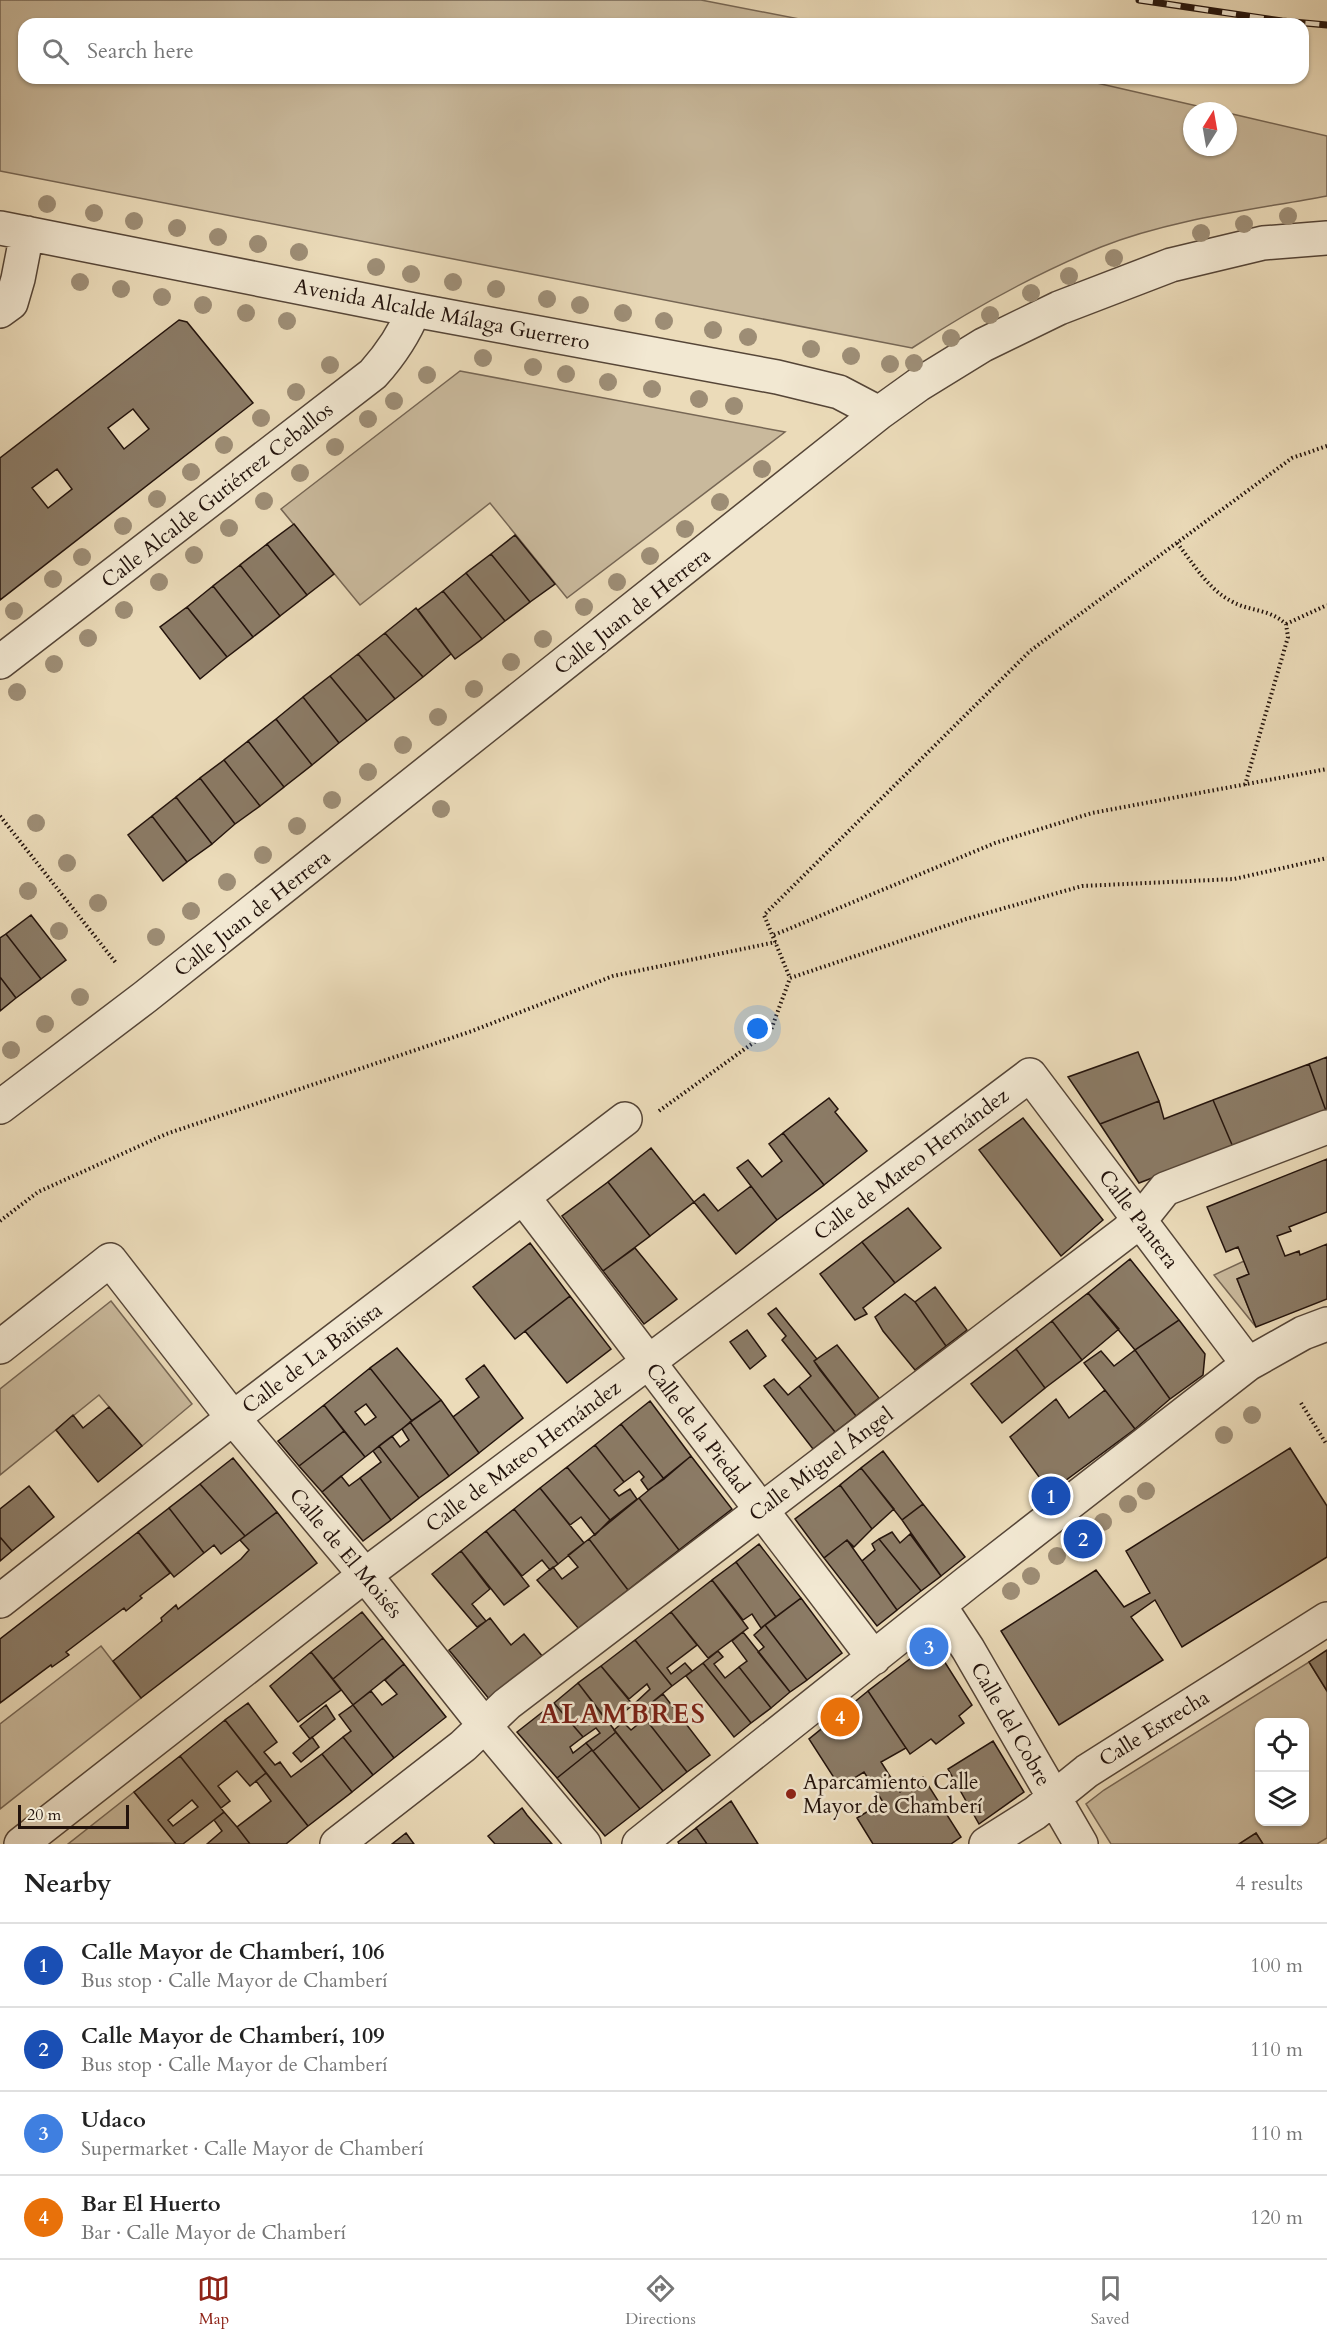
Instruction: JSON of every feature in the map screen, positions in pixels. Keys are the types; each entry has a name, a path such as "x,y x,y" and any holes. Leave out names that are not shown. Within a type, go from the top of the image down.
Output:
{"street":[{"name":"Avenida Alcalde Málaga Guerrero","path":"14,231 414,310 777,377 839,392 879,413"},
{"path":"0,311 11,303 18,279 14,231"},
{"name":"Calle Juan de Herrera","path":"0,1107 145,998 879,413 918,385 983,345 1059,308 1171,265 1263,243 1327,238"},
{"name":"Calle Alcalde Gutiérrez Ceballos","path":"0,662 373,374 393,352 414,310"},
{"name":"Calle Pantera","path":"1030,1075 1141,1219 1248,1364"},
{"name":"Calle de Mateo Hernández","path":"21,1844 365,1575 1030,1075"},
{"name":"Calle de La Bañista","path":"0,1601 522,1197 640,1116"},
{"name":"Calle Miguel Ángel","path":"337,1844 463,1746 507,1704 1141,1219 1165,1189 1327,1127"},
{"name":"Calle de la Piedad","path":"522,1197 874,1658"},
{"name":"Calle de El Moisés","path":"0,1347 110,1260 234,1418 584,1844"},
{"path":"639,1844 939,1605 1248,1364 1303,1333 1327,1324"},
{"name":"Calle del Cobre","path":"939,1605 968,1649 1081,1844"},
{"name":"Calle Estrecha","path":"986,1844 1035,1813 1087,1771 1327,1619"}],"path":[{"path":"640,1116 771,1030 790,978 764,915 1030,651 1292,458 1327,446"},
{"path":"1177,543 1215,590 1232,602 1276,615 1286,624 1288,637 1245,784"},
{"path":"1286,624 1327,605"},
{"path":"774,935 995,843 1092,813 1327,770"},
{"path":"0,816 116,963"},
{"path":"790,978 966,919 1082,886 1234,879 1327,858"},
{"path":"0,1221 38,1192 166,1134 472,1031 613,976 776,942"},
{"path":"1301,1403 1327,1445"}],"shaded area":[{"path":"0,0 701,0 794,18 18,18 18,84 1101,84 1183,103 1183,156 1237,156 1237,115 1327,136 1327,196 1184,222 1128,237 1052,269 1004,293 912,348 0,171"},
{"path":"460,371 785,432 567,598 490,503 360,605 281,509"},
{"path":"1244,1261 1249,1274 1237,1279 1256,1327 1214,1275"},
{"path":"111,1301 192,1404 142,1446 99,1395 0,1475 0,1389"},
{"path":"101,1646 141,1698 0,1809 0,1724"},
{"path":"1309,1662 1327,1691 1327,1838 1317,1844 1263,1844 1256,1833 1239,1844 1111,1844 1086,1804 1104,1790"},
{"path":"134,1792 176,1843 68,1844"}],"building":[{"path":"179,320 187,322 253,403 0,600 0,458","holes":["133,409 149,429 124,449 108,428","57,469 72,489 48,508 32,488"]},
{"path":"294,524 334,574 307,595 267,544"},
{"path":"515,535 555,584 530,602 491,554"},
{"path":"267,544 307,595 280,616 240,565"},
{"path":"491,554 530,602 505,621 466,573"},
{"path":"240,565 280,616 253,637 213,586"},
{"path":"466,573 505,621 482,639 443,591"},
{"path":"213,586 253,637 227,657 187,607"},
{"path":"443,591 482,639 455,659 418,610"},
{"path":"187,607 227,657 200,679 160,627"},
{"path":"416,608 451,654 423,677 385,633"},
{"path":"385,633 423,677 395,699 358,654"},
{"path":"358,654 395,699 367,721 330,676"},
{"path":"330,676 367,721 339,743 303,697"},
{"path":"303,697 339,743 312,765 276,719"},
{"path":"276,719 312,765 284,787 248,741"},
{"path":"248,741 284,787 260,806 224,760"},
{"path":"224,760 260,806 235,824 200,778"},
{"path":"200,778 235,824 212,844 176,797"},
{"path":"176,797 212,844 187,862 152,816"},
{"path":"152,816 187,862 163,881 128,835"},
{"path":"31,915 66,960 41,979 6,934"},
{"path":"6,934 41,979 16,998 0,977 0,938"},
{"path":"0,977 16,998 0,1011"},
{"path":"1138,1052 1159,1101 1100,1124 1068,1077"},
{"path":"1327,1057 1327,1111 1326,1111 1309,1064"},
{"path":"1309,1064 1326,1111 1233,1147 1213,1100"},
{"path":"829,1098 838,1109 835,1112 867,1151 824,1185 783,1133"},
{"path":"1213,1100 1233,1147 1139,1183 1100,1124 1159,1101 1164,1119"},
{"path":"1023,1118 1103,1220 1061,1256 979,1150"},
{"path":"783,1133 824,1185 777,1220 737,1168 748,1160 762,1177 782,1161 769,1144"},
{"path":"651,1148 694,1202 650,1236 608,1182"},
{"path":"1327,1159 1327,1212 1289,1227 1291,1231 1277,1236 1285,1256 1299,1251 1300,1255 1327,1244 1327,1299 1256,1327 1237,1279 1249,1274 1238,1247 1226,1252 1207,1207"},
{"path":"608,1182 650,1236 603,1271 562,1216"},
{"path":"751,1186 777,1220 736,1254 694,1202 704,1194 718,1211"},
{"path":"908,1208 941,1248 895,1283 862,1242"},
{"path":"862,1242 895,1283 863,1308 867,1314 855,1320 820,1274"},
{"path":"530,1243 570,1296 515,1339 473,1287"},
{"path":"635,1248 677,1299 644,1324 603,1271"},
{"path":"1130,1259 1179,1320 1135,1350 1088,1293"},
{"path":"935,1287 967,1330 946,1346 915,1302"},
{"path":"1088,1293 1119,1329 1082,1360 1052,1321"},
{"path":"905,1294 915,1302 946,1346 915,1370 883,1331 875,1317"},
{"path":"570,1296 611,1349 567,1383 525,1331"},
{"path":"776,1308 817,1359 814,1361 820,1370 856,1416 835,1432 799,1386 811,1376 782,1340 786,1336 768,1314"},
{"path":"1179,1320 1205,1354 1203,1375 1170,1399 1135,1350"},
{"path":"1052,1321 1082,1360 1045,1388 1016,1349"},
{"path":"747,1330 766,1356 750,1369 730,1342"},
{"path":"837,1345 879,1398 856,1416 814,1361"},
{"path":"397,1348 441,1400 412,1421 370,1368"},
{"path":"1016,1349 1045,1388 1002,1423 971,1384"},
{"path":"1135,1350 1170,1399 1135,1429 1084,1363 1101,1351 1114,1366"},
{"path":"484,1365 523,1418 479,1453 453,1417 479,1397 466,1379"},
{"path":"370,1368 412,1421 365,1457 324,1405","holes":["366,1404 376,1417 365,1425 355,1412"]},
{"path":"774,1379 788,1395 799,1386 835,1432 813,1449 764,1386"},
{"path":"1105,1390 1135,1429 1050,1492 1010,1437 1056,1399 1069,1418"},
{"path":"441,1400 479,1453 449,1476 410,1422"},
{"path":"650,1401 691,1456 664,1479 621,1424"},
{"path":"324,1405 344,1431 299,1466 278,1441"},
{"path":"109,1407 142,1446 98,1482 56,1430 73,1415 83,1428"},
{"path":"410,1422 449,1476 419,1498 379,1446 392,1436 400,1447 409,1440 402,1429"},
{"path":"621,1424 664,1479 648,1490 641,1480 644,1477 639,1471 624,1482 595,1445"},
{"path":"344,1431 365,1457 322,1492 299,1466"},
{"path":"595,1445 624,1482 614,1490 619,1496 630,1489 637,1499 610,1520 567,1467"},
{"path":"379,1446 419,1498 391,1520 360,1478 381,1462 373,1451"},
{"path":"1290,1448 1327,1506 1327,1557 1182,1647 1155,1600 1131,1617 1163,1660 1059,1725 1001,1631 1096,1570 1124,1607 1150,1593 1126,1551"},
{"path":"883,1451 923,1504 902,1520 861,1468"},
{"path":"691,1456 732,1509 679,1550 639,1498"},
{"path":"233,1458 277,1512 245,1536 200,1484"},
{"path":"567,1467 610,1520 595,1535 581,1517 570,1525 540,1488"},
{"path":"861,1468 894,1509 872,1529 840,1485"},
{"path":"341,1476 349,1486 360,1478 391,1520 363,1541 322,1492"},
{"path":"200,1484 245,1536 221,1554 214,1545 204,1553 169,1508"},
{"path":"840,1485 872,1529 854,1547 847,1540 824,1558 795,1519"},
{"path":"29,1486 54,1517 12,1551 0,1537 0,1509"},
{"path":"540,1488 584,1543 558,1564 514,1509"},
{"path":"639,1498 679,1550 628,1590 589,1539"},
{"path":"923,1504 965,1557 941,1576 902,1520"},
{"path":"169,1508 204,1553 174,1577 138,1532"},
{"path":"514,1509 558,1564 550,1570 542,1560 522,1576 486,1531"},
{"path":"277,1512 317,1563 141,1698 113,1661 162,1621 161,1618 176,1605 178,1609 241,1559 249,1550 240,1540"},
{"path":"486,1531 529,1586 504,1605 461,1551"},
{"path":"138,1532 170,1573 140,1596 142,1598 126,1611 124,1608 66,1652 69,1655 52,1667 51,1665 0,1703 0,1639"},
{"path":"892,1532 900,1543 910,1534 941,1576 921,1591 879,1539"},
{"path":"0,1537 12,1551 0,1561"},
{"path":"589,1539 628,1590 579,1629 537,1580 553,1567 562,1579 578,1567 568,1555"},
{"path":"879,1539 921,1591 897,1610 862,1561 875,1550 872,1544"},
{"path":"847,1540 897,1610 877,1626 824,1558"},
{"path":"759,1544 801,1598 776,1617 736,1562"},
{"path":"461,1551 490,1589 472,1604 486,1621 477,1627 432,1574"},
{"path":"736,1562 776,1617 761,1628 752,1614 743,1620 712,1580"},
{"path":"712,1580 748,1628 708,1658 671,1612"},
{"path":"801,1598 842,1653 807,1680 765,1625"},
{"path":"362,1612 383,1638 333,1679 311,1652"},
{"path":"671,1612 697,1645 667,1668 671,1674 685,1663 692,1671 672,1686 635,1640"},
{"path":"490,1618 511,1645 524,1634 543,1657 490,1700 449,1650"},
{"path":"765,1625 807,1680 790,1692 758,1652 764,1647 754,1635"},
{"path":"743,1632 790,1692 771,1708 739,1667 747,1661 732,1641"},
{"path":"383,1638 404,1664 353,1705 333,1679"},
{"path":"635,1640 672,1686 640,1712 633,1705 650,1689 647,1684 629,1699 601,1666"},
{"path":"932,1642 972,1705 959,1716 964,1723 936,1744 931,1739 910,1754 868,1691"},
{"path":"1327,1650 1327,1691 1309,1662"},
{"path":"718,1651 723,1657 714,1664 725,1678 739,1667 771,1708 751,1723 703,1663"},
{"path":"311,1652 341,1690 298,1722 270,1686"},
{"path":"703,1663 751,1723 734,1737 686,1676"},
{"path":"404,1664 446,1717 394,1758 353,1705 371,1691 382,1705 397,1694 385,1680"},
{"path":"601,1666 633,1705 609,1724 578,1683"},
{"path":"578,1683 616,1732 593,1751 586,1743 600,1733 596,1728 583,1737 554,1703"},
{"path":"868,1691 906,1748 881,1762 900,1792 923,1777 961,1837 951,1844 873,1844 857,1818 883,1802 864,1772 840,1787 809,1739"},
{"path":"663,1694 710,1755 687,1772 640,1712"},
{"path":"248,1703 277,1742 264,1752 275,1765 280,1762 291,1777 322,1754 352,1792 308,1826 225,1720"},
{"path":"554,1703 583,1737 570,1747 573,1753 586,1743 592,1750 557,1778 517,1732"},
{"path":"326,1705 335,1719 310,1739 300,1726"},
{"path":"353,1705 394,1758 373,1775 343,1737 351,1731 339,1715"},
{"path":"640,1712 687,1772 663,1791 614,1730 623,1722 631,1730 637,1725 632,1718"},
{"path":"225,1720 266,1773 250,1786 237,1771 218,1786 230,1801 221,1808 180,1756"},
{"path":"616,1732 663,1791 640,1809 593,1751"},
{"path":"312,1737 319,1747 301,1762 293,1753"},
{"path":"343,1737 373,1775 352,1792 322,1754"},
{"path":"993,1741 1024,1792 979,1824 948,1769"},
{"path":"592,1750 640,1809 605,1836 557,1778"},
{"path":"180,1756 224,1812 183,1844 176,1844 134,1792","holes":["192,1800 198,1807 173,1826 168,1820"]},
{"path":"266,1773 308,1826 286,1844 250,1844 237,1827 271,1801 256,1781"},
{"path":"731,1801 758,1844 707,1844 696,1828"},
{"path":"522,1808 552,1844 495,1844 488,1836"},
{"path":"224,1812 250,1844 207,1844 222,1831 214,1820"},
{"path":"696,1828 707,1844 679,1844 678,1842"},
{"path":"406,1833 414,1844 392,1844"},
{"path":"1256,1833 1263,1844 1239,1844"}],"railway":[{"path":"1139,0 1262,18"},
{"path":"1309,23 1327,25"}],"place":[{"name":"Calle Mayor de Chamberí, 106","path":"1051,1496"},
{"name":"Calle Mayor de Chamberí, 109","path":"1083,1539"},
{"name":"Udaco","path":"929,1647"},
{"name":"Bar El Huerto","path":"840,1717"},
{"name":"Aparcamiento Calle Mayor de Chamberí","path":"791,1794"}],"district":[{"name":"ALAMBRES","path":"623,1714"}]}
